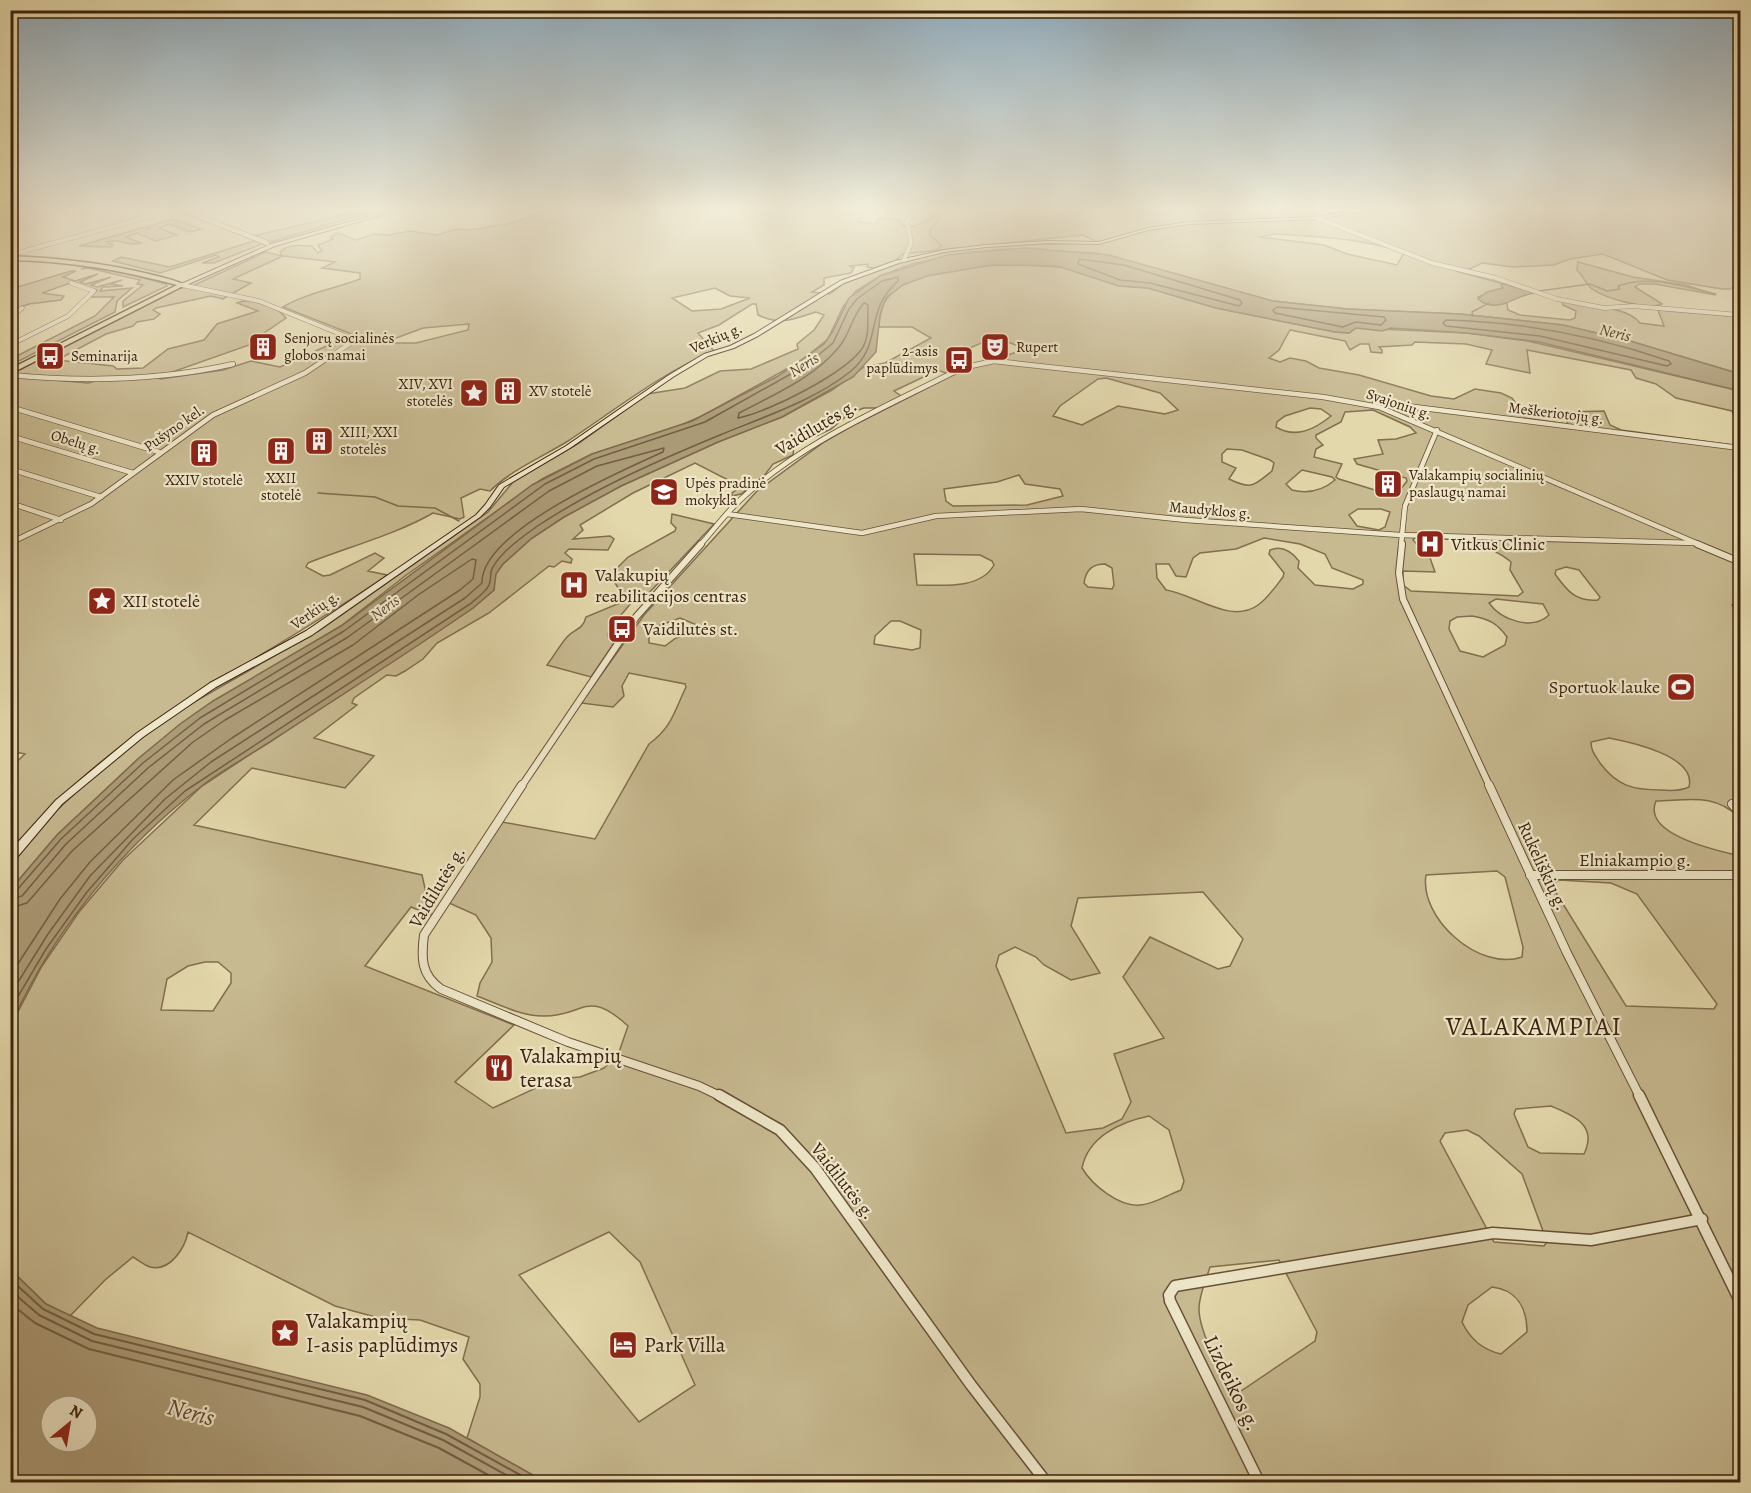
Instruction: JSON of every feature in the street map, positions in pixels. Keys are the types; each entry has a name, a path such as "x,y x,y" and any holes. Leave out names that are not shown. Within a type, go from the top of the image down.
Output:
{"main road":[{"path":"159,279 179,284"},
{"path":"10,367 191,279"},
{"name":"Verkių g.","path":"10,858 43,818 122,748 199,694 309,633 344,606 453,535 484,511 501,486 568,447 646,392 700,358 756,335 842,282 851,279"},
{"path":"12,375 179,284"}],"street":[{"name":"Verkių g.","path":"1497,279 1550,297 1604,308 1639,306 1740,315"},
{"path":"10,345 68,316 94,291 71,283"},
{"name":"Pušyno kel.","path":"10,543 61,520 101,497 159,452 213,415 305,373 355,340 246,297 179,284"},
{"path":"10,318 21,308"},
{"name":"Svajonių g.","path":"987,362 1114,373 1370,405 1437,430 1740,562"},
{"name":"Vaidilutės g.","path":"987,362 966,367 827,436 756,485 727,514 636,617 450,890 424,935 420,948 424,973 429,981 458,998 609,1057 699,1086 730,1100 780,1130 815,1168 971,1385 1046,1482"},
{"path":"12,375 66,380 132,380 187,374 233,364"},
{"name":"Meškeriotojų g.","path":"1370,405 1376,402 1446,410 1740,448"},
{"path":"10,407 159,452"},
{"name":"Rukeliškių g.","path":"1437,430 1407,499 1400,535 1399,573 1403,598 1530,875 1702,1219 1740,1301"},
{"name":"Obelų g.","path":"10,436 133,473"},
{"path":"10,469 101,497"},
{"path":"10,503 61,520"},
{"name":"Maudyklos g.","path":"727,514 862,533 936,516 1081,509 1186,520 1400,535 1696,543"},
{"path":"1732,804 1740,813"},
{"name":"Elniakampio g.","path":"1530,875 1740,875"},
{"name":"Lizdeikos g.","path":"1259,1482 1170,1301 1169,1295 1175,1286 1493,1233 1591,1240 1702,1219"}],"shaded area":[{"path":"45,279 75,281 87,279 80,282 86,284 107,279 91,285 97,287 122,280 111,284 123,286 103,287 100,291 132,288 117,301 115,312 11,365 11,359 95,316 114,297 91,297 97,290 73,282 42,293 64,296 61,300 29,304 11,311 11,289"},
{"path":"134,279 146,279 167,286 123,307 123,301 143,285 137,284 140,280"},
{"path":"208,279 234,279 251,283 223,299 211,296 156,308 153,310 160,314 154,319 137,322 133,326 106,334 57,360 113,366 117,369 143,368 168,349 204,340 217,324 258,311 237,303 242,301 263,304 277,310 286,318 261,335 263,340 158,377 160,379 223,370 251,361 280,367 342,339 350,343 416,343 468,330 469,324 423,328 391,340 364,339 283,307 311,294 360,279 824,279 824,285 812,292 830,294 844,283 855,279 876,279 856,291 843,307 828,339 801,361 702,416 670,430 592,454 542,479 405,576 341,626 196,713 139,758 57,835 11,889 11,866 42,824 110,761 180,710 320,630 488,512 513,482 579,443 647,394 685,388 720,371 751,369 798,349 797,344 814,330 824,315 816,312 787,320 774,320 758,315 756,304 752,304 719,325 698,333 714,351 657,381 568,441 517,470 490,491 480,489 461,498 464,517 460,519 433,513 388,534 308,563 306,567 323,576 330,575 375,553 384,558 368,571 387,575 139,733 93,768 50,808 11,853 11,767 25,754 10,751 11,381 20,377 88,383 96,381 13,373 176,289 190,287","holes":["715,288 730,296 750,298 721,309 692,311 672,298"]},
{"path":"917,279 1098,279 1119,286 1148,288 1216,308 1335,332 1349,333 1356,328 1467,333 1528,341 1740,391 1740,446 1740,599 1732,605 1740,618 1740,818 1731,810 1711,801 1691,799 1656,801 1654,813 1660,823 1670,832 1684,839 1740,856 1740,1482 545,1482 467,1438 480,1397 480,1384 463,1359 469,1337 420,1320 379,1318 335,1306 188,1232 184,1245 170,1262 157,1268 143,1264 133,1257 105,1280 69,1317 46,1304 11,1270 11,1025 42,966 79,912 123,860 202,786 473,608 494,590 495,574 503,564 532,538 564,517 621,486 718,442 782,417 832,390 864,367 885,363 931,338 912,327 879,327 886,300 896,289","holes":["1290,330 1345,341 1350,350 1360,344 1369,344 1371,352 1382,353 1379,347 1412,345 1415,342 1466,344 1492,350 1486,364 1530,373 1527,350 1631,370 1636,378 1656,384 1676,398 1732,411 1739,427 1740,446 1621,430 1610,425 1604,411 1567,412 1567,424 1525,418 1523,414 1511,408 1510,405 1515,402 1512,398 1501,393 1475,389 1454,399 1431,396 1359,375 1319,368 1306,361 1290,358 1280,362 1269,358 1279,350","995,337 1026,349 965,369 852,426 824,442 757,491 644,615 581,703 613,707 624,696 622,686 629,673 685,684 686,687 672,718 657,738 649,744 595,839 502,822 449,903 476,915 491,938 492,962 480,983 477,996 526,1014 543,1016 593,1006 614,1014 628,1026 618,1055 604,1068 580,1077 555,1079 493,1108 455,1082 514,1025 365,966 411,907 431,915 422,875 194,825 252,768 345,788 374,756 314,738 357,705 352,703 354,698 387,675 396,676 423,659 437,643 489,613 549,566 554,567 562,561 571,563 572,559 565,553 569,549 608,550 614,539 610,536 573,539 583,530 580,525 633,493 695,463 730,481 747,482 732,493 732,496 741,494 764,476 773,464 793,455 794,446 831,429 850,413 864,408 879,408 901,396 894,391 938,370 945,373 961,362 956,358 957,351 963,351","1106,378 1160,393 1178,410 1165,414 1118,406 1082,425 1053,416 1060,406 1098,379","1310,408 1321,409 1331,416 1305,431 1283,431 1276,427 1277,422 1285,416","1373,410 1410,427 1416,433 1396,439 1378,440 1383,454 1354,459 1357,464 1406,478 1407,481 1397,494 1391,495 1339,479 1336,477 1342,464 1314,457 1316,449 1323,445 1316,435 1341,422 1345,412","1227,449 1242,450 1274,463 1272,471 1252,485 1229,479 1236,468 1222,462 1222,454","1302,470 1332,477 1335,480 1315,491 1292,490 1286,484","1019,475 1025,484 1060,489 1063,496 1027,505 953,506 946,501 944,489 997,482","1358,509 1381,509 1390,512 1385,527 1379,530 1357,526 1349,515","1415,537 1466,542 1490,549 1511,562 1510,570 1523,592 1518,596 1411,591 1403,585 1403,571 1435,572 1430,558 1413,540","1264,538 1300,544 1325,554 1332,568 1363,580 1363,584 1353,589 1315,585 1298,568 1299,561 1293,554 1286,550 1274,549 1270,550 1269,554 1284,573 1283,577 1258,605 1236,612 1166,590 1157,578 1156,564 1169,564 1176,576 1186,577 1193,558 1200,553 1236,549","914,554 980,555 992,561 994,565 988,573 970,582 917,585","1105,564 1112,568 1114,585 1112,589 1088,587 1084,583 1090,569","1566,567 1579,570 1600,597 1598,600 1578,597 1564,586 1555,574 1556,570","1496,599 1543,604 1549,615 1542,620 1526,623 1501,614 1489,603","1472,616 1488,620 1500,628 1507,637 1505,645 1483,657 1460,651 1449,629 1450,621 1457,617","680,618 699,626 699,631 676,638 665,646 649,643 649,634 658,626","891,621 900,621 921,630 920,648 912,650 874,644 875,636","1609,738 1660,752 1683,767 1689,776 1689,787 1668,791 1634,788 1619,782 1600,763 1591,742","1497,871 1505,877 1523,947 1522,957 1505,960 1488,957 1471,949 1455,938 1432,908 1426,891 1426,875","1559,880 1611,883 1637,894 1717,1004 1714,1009 1626,1006 1555,891 1554,883","1203,892 1243,939 1230,966 1218,969 1150,937 1123,977 1164,1038 1114,1054 1131,1102 1122,1119 1103,1128 1066,1133 996,966 999,955 1015,947 1036,957 1044,965 1071,980 1100,973 1071,926 1078,898","218,962 231,973 231,983 213,1011 161,1010 167,979 188,966","1551,1106 1575,1118 1586,1129 1588,1136 1584,1154 1540,1153 1528,1147 1514,1114 1516,1109","1149,1116 1169,1130 1184,1181 1181,1190 1145,1205 1132,1205 1115,1199 1099,1188 1082,1168 1085,1157 1098,1140 1117,1127","1467,1130 1479,1136 1522,1174 1547,1242 1544,1246 1494,1242 1440,1141 1445,1133","609,1232 640,1262 695,1385 639,1422 519,1275","1279,1260 1317,1332 1315,1341 1238,1393 1219,1366 1207,1341 1200,1318 1200,1298 1210,1267","1492,1287 1508,1292 1519,1302 1525,1315 1527,1332 1501,1354 1478,1343 1462,1322 1468,1305"]},
{"path":"1191,279 1484,279 1504,284 1503,288 1478,297 1482,302 1493,305 1507,303 1508,310 1520,315 1570,320 1575,318 1576,311 1563,305 1562,301 1604,307 1626,313 1640,323 1664,326 1658,310 1740,317 1740,374 1630,341 1563,325 1460,314 1347,309 1273,301"},
{"path":"1583,279 1644,279 1686,285 1716,295 1655,284 1639,284 1635,287 1662,304 1647,306 1606,296 1588,285"},
{"path":"1664,279 1740,279 1740,282 1730,289 1722,289"},
{"path":"672,514 714,524 648,594 638,595 609,629 608,636 614,643 591,677 547,665 567,637 581,627 586,617 620,603 623,595 613,580 614,571 628,557 675,531 676,528 671,523"}],"water":[{"name":"Neris","path":"876,279 920,279 903,285 886,298 880,315 876,352 853,377 782,417 718,442 621,486 564,517 532,538 503,564 496,574 494,590 473,608 221,772 173,809 118,863 68,925 27,991 11,1025 11,889 57,835 139,758 180,724 213,701 341,626 532,485 592,454 692,421 778,376 824,344 849,298"},
{"path":"1096,279 1193,279 1273,301 1347,309 1460,314 1563,325 1630,341 1740,374 1740,391 1539,342 1467,333 1391,328 1382,331 1356,328 1349,333 1335,332 1216,308 1148,288 1119,286"},
{"path":"1501,285 1536,293 1500,305 1485,304 1478,299 1487,292 1503,288"},
{"name":"Neris","path":"11,1270 46,1304 97,1328 367,1395 449,1428 545,1482 22,1482 11,1476"}],"waterway":[{"path":"1539,291 1590,284 1607,291 1620,289 1618,286 1630,283 1654,281 1716,294"},
{"path":"1473,316 1472,312 1489,303"},
{"path":"318,493 375,497 398,506 435,508 459,521"}],"place":[{"name":"Senjorų socialinės globos namai","path":"263,347"},
{"name":"Rupert","path":"995,347"},
{"name":"Seminarija","path":"50,356"},
{"name":"2-asis paplūdimys","path":"959,360"},
{"name":"XV stotelė","path":"508,391"},
{"name":"XIV, XVI stotelės","path":"474,393"},
{"name":"XIII, XXI stotelės","path":"319,441"},
{"name":"XXII stotelė","path":"281,451"},
{"name":"XXIV stotelė","path":"204,453"},
{"name":"Valakampių socialinių paslaugų namai","path":"1388,484"},
{"name":"Upės pradinė mokykla","path":"664,492"},
{"name":"Vitkus Clinic","path":"1430,544"},
{"name":"Valakupių reabilitacijos centras","path":"574,585"},
{"name":"XII stotelė","path":"102,601"},
{"name":"Vaidilutės st.","path":"622,629"},
{"name":"Sportuok lauke","path":"1681,687"},
{"name":"Valakampių terasa","path":"499,1068"},
{"name":"Valakampių I-asis paplūdimys","path":"285,1333"},
{"name":"Park Villa","path":"623,1345"}],"district":[{"name":"VALAKAMPIAI","path":"1534,1026"}]}
